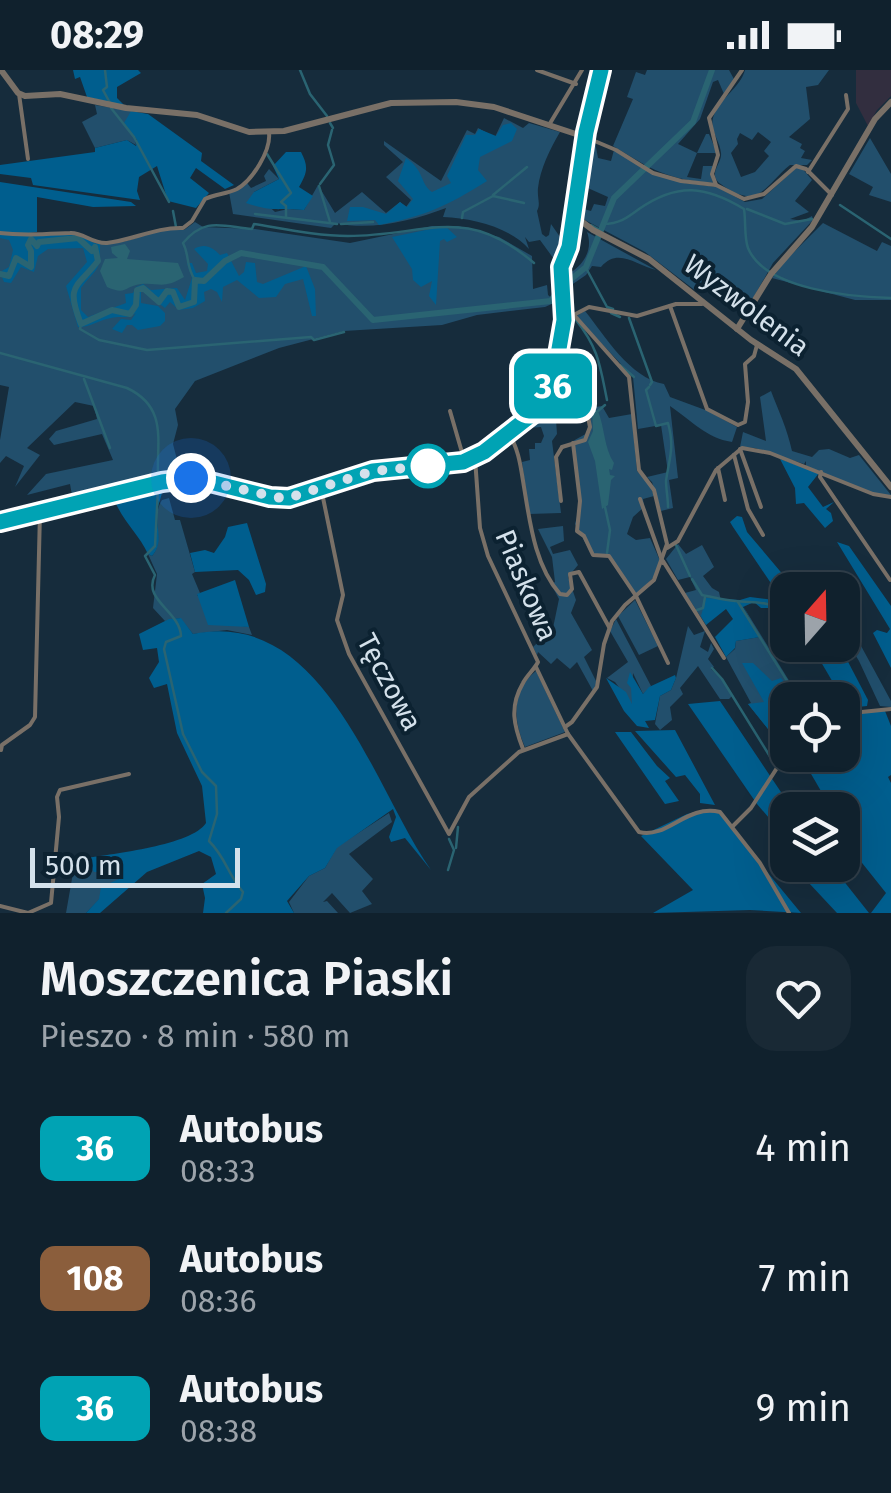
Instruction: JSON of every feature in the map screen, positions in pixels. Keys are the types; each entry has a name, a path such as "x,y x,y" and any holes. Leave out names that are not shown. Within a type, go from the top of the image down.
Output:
{"street":[{"path":"1,70 20,94 28,158"},
{"path":"538,70 576,84"},
{"path":"550,125 582,70"},
{"path":"0,522 159,483 202,479 282,499 373,471 475,458 549,397 564,320 561,267 569,247 601,70"},
{"path":"716,185 712,174 718,155 710,118 742,70"},
{"path":"20,94 60,94 126,108 198,114 244,131 270,133 372,106 408,102 476,104 550,125 616,150 645,168 681,181 716,185 738,198 752,199 764,194 792,168 801,167 832,195"},
{"path":"808,172 848,110 846,95"},
{"path":"736,329 772,272 812,228 875,119 891,102"},
{"path":"0,233 74,233 101,243 169,227 182,228 208,197 245,183 270,147 270,133"},
{"name":"Wyzwolenia","path":"574,222 649,259 736,329 801,374 891,487"},
{"path":"564,320 584,308 637,316 670,306 704,303"},
{"path":"670,306 707,409 738,425 744,422 746,412 745,364 754,356 757,344"},
{"path":"565,727 598,687 609,628 617,614 654,580 667,548 654,490 639,470 629,377 574,315"},
{"path":"557,400 587,409 588,437 579,444 562,447 556,455 561,501"},
{"path":"416,466 415,463 462,457 450,411"},
{"path":"508,433 516,448 529,521 554,588 564,596 571,592 571,573 578,572 609,628"},
{"path":"573,443 580,500 577,531 594,554 610,558 636,596 668,663"},
{"path":"667,548 678,542 718,468 740,448"},
{"path":"740,448 759,450 873,494 891,497"},
{"path":"740,448 761,507"},
{"path":"734,454 748,509 762,534"},
{"name":"Piaskowa","path":"475,458 480,528 488,556 568,734"},
{"path":"718,468 725,500"},
{"path":"821,472 820,477 890,580"},
{"name":"Tęczowa","path":"321,488 343,596 336,616 345,644 448,831 469,797 523,750"},
{"path":"640,499 663,562 724,658"},
{"path":"1,750 35,716 40,512"},
{"name":"Piaskowa","path":"523,750 513,723 514,710 522,683 536,668"},
{"path":"860,712 891,709"},
{"path":"523,750 568,734 642,834 660,830 687,814 720,812 734,826 789,913"},
{"path":"734,826 774,772"},
{"path":"0,906 28,912 52,903 60,790 129,774"}],"shaded area":[{"path":"73,70 141,73 117,87 117,98 125,106 87,97"},
{"path":"647,70 729,70 735,81 724,94 718,80 713,82 700,119 678,144 697,153 687,177 701,179 703,166 713,166 713,183 660,172 613,146 633,99 627,97 636,72 645,75"},
{"path":"745,70 829,70 818,85 806,87 810,119 789,137 802,144 800,148 805,151 801,158 812,160 807,165 790,165 762,192 747,196 725,187 716,178 721,153 712,125 717,109","holes":["758,132 771,142 764,151 769,156 755,172 741,177 731,153 740,133 752,140"]},
{"path":"856,70 891,70 891,96 868,126 856,103"},
{"path":"95,105 131,111 136,145 127,140 95,148 82,122 97,114"},
{"path":"131,111 148,114 202,153 201,161 234,185 225,189 196,168 190,178 209,193 196,208 168,201 157,166 139,177 140,200 33,185 31,178 0,174 0,165 95,152 95,148 127,140 136,146 137,140 124,123"},
{"path":"504,118 523,128 529,123 560,132 541,174 537,211 542,234 549,235 551,224 567,247 559,266 540,240 529,242 525,237 529,249 512,235 491,226 443,217 446,208 391,223 336,223 331,228 233,214 229,192 247,183 251,188 266,181 264,176 269,169 279,179 254,192 275,212 304,210 318,185 335,213 362,192 386,213 400,202 406,207 411,200 386,177 403,162 384,141 441,181 467,130 475,134 478,128 495,137"},
{"path":"511,123 517,129 512,141 480,157 478,170 487,181 473,190 436,209 395,222 379,225 375,220 347,221 350,207 386,214 400,202 407,207 413,199 398,181 406,158 432,192 451,183 447,176 466,135 475,135 479,129 496,136 503,125"},
{"path":"706,134 709,134 717,153 697,153"},
{"path":"870,138 891,174 891,202 869,195 873,187 849,174"},
{"path":"589,140 595,142 598,158 611,161 614,150 647,171 685,183 717,187 745,202 762,199 797,167 802,168 812,180 795,201 809,212 790,219 803,221 812,216 813,220 773,263 752,300 717,288 695,286 696,291 645,252 583,219 579,198 587,201 584,209 591,211 594,204 605,206 608,197 581,185"},
{"path":"286,152 301,152 305,162 299,187 313,196 304,210 269,209 246,203 254,192 279,179 273,166"},
{"path":"0,182 131,202 136,206 93,207 37,197 37,232 23,234 76,234 100,244 97,269 81,288 81,310 88,317 126,303 125,294 133,293 143,284 151,290 177,288 185,300 192,278 187,263 192,263 196,273 207,271 208,264 194,249 205,246 220,255 227,253 239,276 246,262 255,263 257,282 263,284 306,266 315,289 316,316 312,316 303,279 285,284 276,297 259,298 237,280 223,287 222,302 211,289 204,292 205,301 179,310 170,302 165,308 141,290 141,303 158,306 165,313 160,326 138,330 127,325 122,333 112,329 121,319 131,320 136,313 78,327 66,286 87,262 83,248 48,249 38,256 34,272 21,267 11,283 4,282 0,272 9,267 13,250 9,240 0,238"},
{"path":"195,222 203,227 255,229 350,243 432,226 458,226 499,237 532,256 533,289 547,285 548,295 556,302 442,325 344,331 279,348 195,381 175,409 178,425 173,444 181,475 159,477 73,501 70,484 27,495 46,474 113,460 102,434 54,445 49,439 56,431 97,419 94,406 75,402 27,448 40,455 15,487 24,466 6,456 0,463 9,387 0,385 0,236 53,237 76,233 91,240 118,243 155,232 184,230"},
{"path":"823,223 877,251 882,242 891,246 891,300 855,300 772,278"},
{"path":"445,226 457,237 440,241 436,305 429,296 432,281 421,287 413,280 412,269 392,237"},
{"path":"587,232 656,270 614,258 601,267 592,266 567,288 564,276 581,264 588,252"},
{"path":"125,244 130,251 127,259 178,263 184,277 122,291 107,287 100,271 105,259 118,258 111,247"},
{"path":"585,311 629,365 664,384 670,397 737,427 732,442 723,440 706,433 670,406 678,478 669,480 673,508 661,511 647,477 668,472 661,425 638,429 633,377 576,316"},
{"path":"771,391 792,451 812,457 819,450 829,449 850,458 859,455 891,495 878,495 806,466 806,461 804,464 740,447 743,432 766,441 760,397"},
{"path":"555,406 557,434 552,441 561,513 529,514 522,462 530,460 529,449 535,449 535,443 541,443 544,436 541,427 528,428 525,424"},
{"path":"602,406 609,418 632,414 637,471 650,484 654,496 643,499 644,507 633,517 627,534 636,540 650,538 661,563 654,577 636,595 608,557 592,555 575,524 580,506 573,441 591,431 590,408"},
{"path":"592,409 598,411 614,463 609,469 610,475 615,476 608,505 602,509 588,442 593,431"},
{"path":"780,459 819,473 808,487 823,507 834,502 826,509 833,521 825,528 804,503 796,504 795,488"},
{"path":"163,487 157,513 159,540 152,556 115,501"},
{"path":"169,498 175,520 180,520 200,593 197,595 227,624 249,627 252,635 227,630 193,634 180,618 165,621 153,608 157,574 148,554 152,556 158,543 159,507 162,500"},
{"path":"742,517 747,532 781,572 770,572 770,582 730,522"},
{"path":"247,523 266,584 265,592 256,595 249,580 238,570 195,572 190,553 214,553 228,527"},
{"path":"563,526 564,541 550,547 553,554 570,550 578,565 568,577 576,600 571,613 592,650 584,657 597,683 593,691 577,662 570,669 557,658 551,664 538,652 537,655 533,647 553,628 559,599 551,584 555,582 552,557 538,529"},
{"path":"837,542 849,546 891,606 891,668 873,633 887,633 890,629 860,580 860,572 855,572"},
{"path":"678,544 686,554 702,545 714,567 703,576 719,592 721,601 706,625 685,593 696,590 690,577 678,580 666,559"},
{"path":"235,580 249,627 208,625 197,594"},
{"path":"706,598 770,599 770,608 761,608 754,602 743,607 760,637 736,641 726,657 715,637 733,619 726,609 706,625 701,616"},
{"path":"635,600 658,646 639,655 618,616"},
{"path":"743,606 770,650 770,662 778,662 790,682 770,682 770,731 748,704 751,703 726,657 735,649 736,641 759,637"},
{"path":"181,618 193,634 239,633 278,648 311,675 340,711 431,870 405,838 391,842 396,817 393,809 337,848 325,868 309,876 287,901 294,913 203,913 202,884 216,874 211,857 199,851 147,872 100,913 86,913 99,899 101,887 119,879 119,872 94,872 86,858 169,843 198,831 206,823 202,786 177,733 167,684 154,688 149,678 159,662 157,648 143,650 139,634 169,619"},
{"path":"616,619 651,686 643,694 633,673 632,705 615,682 607,678 628,662 610,631"},
{"path":"688,626 694,635 705,631 700,647 708,652 711,643 711,669 732,696 720,699 698,666 680,688 683,694 670,707 672,720 660,730 655,724 660,696 671,690 676,678"},
{"path":"860,644 891,701 891,707 880,706 859,662"},
{"path":"821,662 848,662 859,682 833,682"},
{"path":"742,663 753,663 772,681 781,678 784,682 770,682 770,731 748,704 764,702"},
{"path":"536,671 565,732 525,747 518,727 518,697"},
{"path":"630,672 643,694 675,675 671,690 660,696 655,720 645,721 649,728 637,726 624,711 606,678 626,692 632,704 627,683"},
{"path":"860,685 868,700 867,706 860,707"},
{"path":"720,701 781,792 770,792 770,819 757,804 688,704"},
{"path":"860,710 885,711 891,726 888,777 891,913 871,913 886,893 860,860 860,792 821,791 810,772 860,772"},
{"path":"675,730 715,805 700,803 700,794 685,775 676,777 635,731"},
{"path":"615,732 631,732 670,778 665,781 679,801 665,804"},
{"path":"717,811 770,875 770,882 775,882 801,913 653,913 693,890 641,836 687,814"},
{"path":"389,813 392,822 349,854 373,879 362,891 372,904 350,913 332,893 323,902 327,901 338,913 294,913 289,902 309,876 325,868 337,847"},
{"path":"86,858 102,873 119,871 119,879 86,913 66,913 73,873 71,861"},
{"path":"808,882 844,882 869,913 837,913"}],"waterway":[{"path":"105,70 107,87 103,90 110,103"},
{"path":"300,70 310,94 327,116"},
{"path":"0,274 9,276 16,258 31,267 31,239 37,246 39,242 78,238 92,251 95,247 98,261 79,282 74,294 81,324 112,310 130,314 136,305 137,290 143,288 159,302 167,291 173,292 179,307 194,302 195,280 204,281 225,261 241,253 323,267 373,320 551,301 559,289 586,267 614,198 693,122 712,70"},
{"path":"111,108 134,137 169,202"},
{"path":"330,123 333,128"},
{"path":"320,184 334,165 328,145 332,130"},
{"path":"267,154 291,193 281,202 286,206 286,217"},
{"path":"493,195 527,167"},
{"path":"319,186 330,222"},
{"path":"603,224 622,220 667,194 704,192 744,209 748,248 757,262 772,273 812,288 891,298"},
{"path":"462,218 463,212 493,196 524,203"},
{"path":"840,205 891,239"},
{"path":"747,209 785,224 812,219"},
{"path":"173,211 176,227"},
{"path":"255,214 337,224"},
{"path":"341,224 373,222"},
{"path":"195,280 183,243 199,229 214,225 252,229 254,224 348,236 465,228 487,233 534,263"},
{"path":"591,225 600,230"},
{"path":"586,268 607,307 613,309"},
{"path":"611,313 620,317"},
{"path":"629,318 650,385"},
{"path":"576,320 594,349 607,400"},
{"path":"81,324 80,329 99,340 147,350 311,337 314,340 344,332"},
{"path":"0,353 127,388 140,396 155,416 158,481"},
{"path":"620,365 634,377"},
{"path":"84,379 110,448"},
{"path":"649,387 646,390 656,426 668,423 670,432 668,507"},
{"path":"598,411 605,405"},
{"path":"158,489 155,546 145,556 155,575 153,592 175,619 181,636 166,642 164,649 183,734 202,772 216,786 217,814 209,841 243,892 226,913"},
{"path":"605,507 610,530 607,553"},
{"path":"676,545 690,576"},
{"path":"692,579 702,595 770,605"},
{"path":"697,610 703,608 705,597"},
{"path":"738,602 788,682"},
{"path":"712,668 770,757"},
{"path":"456,848 458,827"},
{"path":"448,870 454,850 449,839"}],"bus line":[{"name":"36","path":"0,522 162,482 194,478 289,498 373,471 470,461 484,452 539,409 552,389 564,320 561,267 569,247 586,132 601,70"}],"route":[{"path":"191,478 285,499 373,471 428,466"}]}
